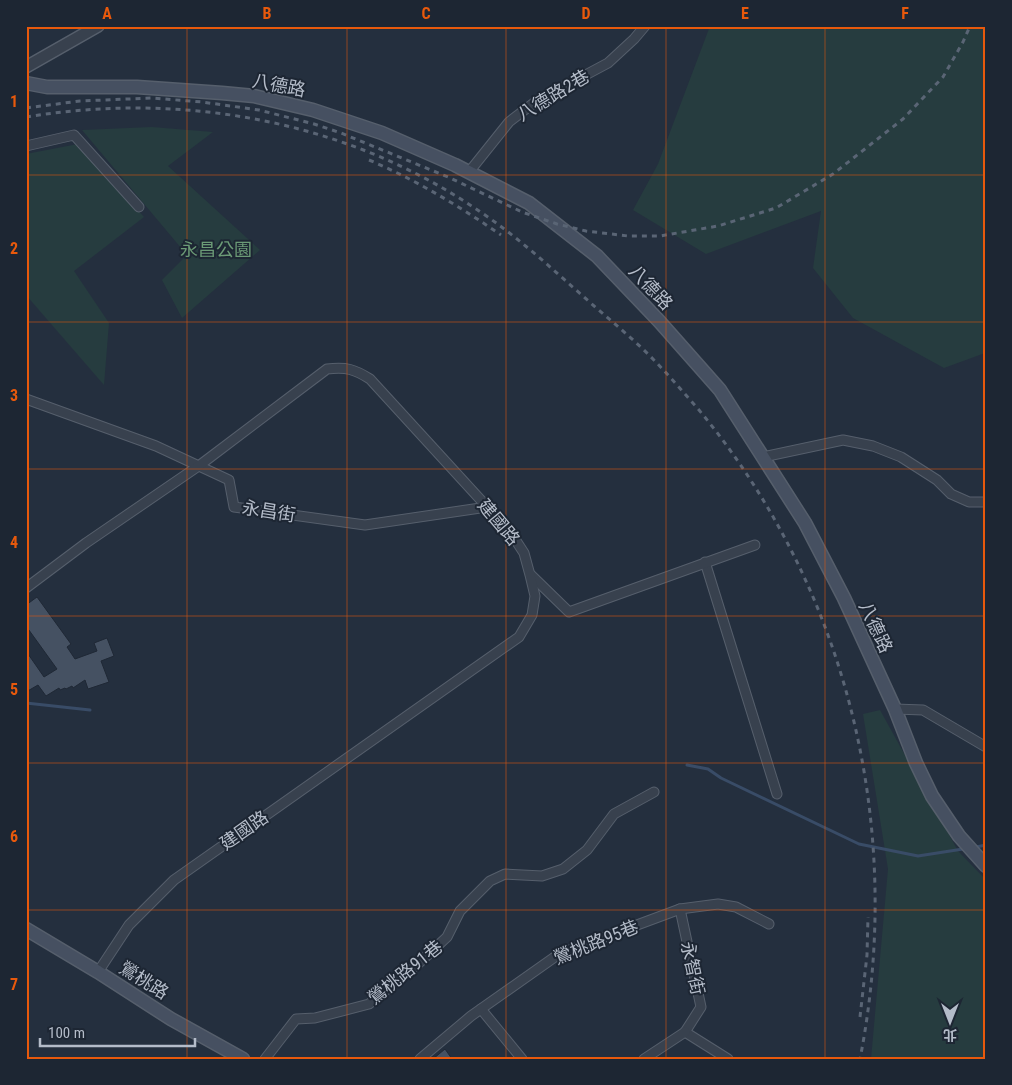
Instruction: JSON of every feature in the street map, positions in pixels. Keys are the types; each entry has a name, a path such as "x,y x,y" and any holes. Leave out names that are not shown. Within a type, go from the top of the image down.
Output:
{"main road":[{"name":"八德路","path":"26,83 47,87 137,87 254,96 313,110 382,134 469,172 529,203 598,256 720,390 763,456 805,523 844,598 895,709 916,763 932,796 959,836 986,866"},
{"name":"鶯桃路","path":"26,929 171,1018 244,1059"}],"street":[{"path":"26,67 98,26"},
{"name":"八德路2巷","path":"469,172 509,122 536,102 608,63 645,26"},
{"path":"26,146 74,135 139,207"},
{"name":"建國路","path":"26,588 200,465 327,369 345,368 359,372 370,379 511,533 524,553 534,596 532,615 519,637 174,880 128,925 98,972"},
{"name":"永昌街","path":"26,399 156,446 230,480 234,507 365,525 487,507"},
{"path":"763,456 843,440 866,444 901,457 937,480 951,494 969,502 986,502"},
{"path":"530,575 569,612 755,545"},
{"path":"706,562 777,794"},
{"path":"895,709 924,710 986,747"},
{"name":"鶯桃路91巷","path":"265,1059 296,1019 315,1018 369,1004 447,937 460,911 490,881 504,874 542,876 563,869 587,850 614,814 654,792"},
{"name":"鶯桃路95巷","path":"420,1059 481,1009 559,954 680,909 718,904 736,907 769,924"},
{"name":"永智街","path":"680,909 701,1007 686,1032"},
{"path":"481,1009 522,1059"},
{"path":"644,1059 686,1032 728,1059"}],"green space":[{"path":"710,26 986,26 985,353 944,368 853,318 813,268 821,211 706,254 633,210 658,164"},
{"name":"永昌公園","path":"152,127 213,132 168,166 260,250 182,318 162,280 187,255 82,130"},
{"path":"78,144 144,217 74,271 109,323 104,385 26,295 26,154"},
{"path":"880,710 958,851 986,880 986,1059 871,1059 888,869 863,714"}],"building":[{"path":"37,597 71,644 67,647 75,659 97,651 94,643 107,638 114,656 101,661 109,682 88,689 85,680 73,688 72,686 60,690 59,688 46,696 38,685 26,692 26,651 44,677 57,669 26,626 26,605"},
{"path":"445,1049 452,1059 433,1059"}],"waterway":[{"path":"26,703 90,710"},
{"path":"687,765 708,769 721,778 859,844 918,856 963,849"},
{"path":"976,847 986,845"}],"railway":[{"path":"26,108 80,101 152,98 202,102 259,110 341,133 448,177 522,212 557,224 586,231 628,236 660,236 718,226 776,208 833,174 903,119 943,77 970,26"},
{"path":"26,117 86,110 146,108 205,112 264,121 321,135 377,156 431,181 482,213 509,233 634,341 656,362 699,410 751,480 794,555 828,634 853,716 868,800 875,886 872,973 860,1059"},
{"path":"369,160 437,194 501,235"},
{"path":"860,1017 867,955 868,917"}]}
